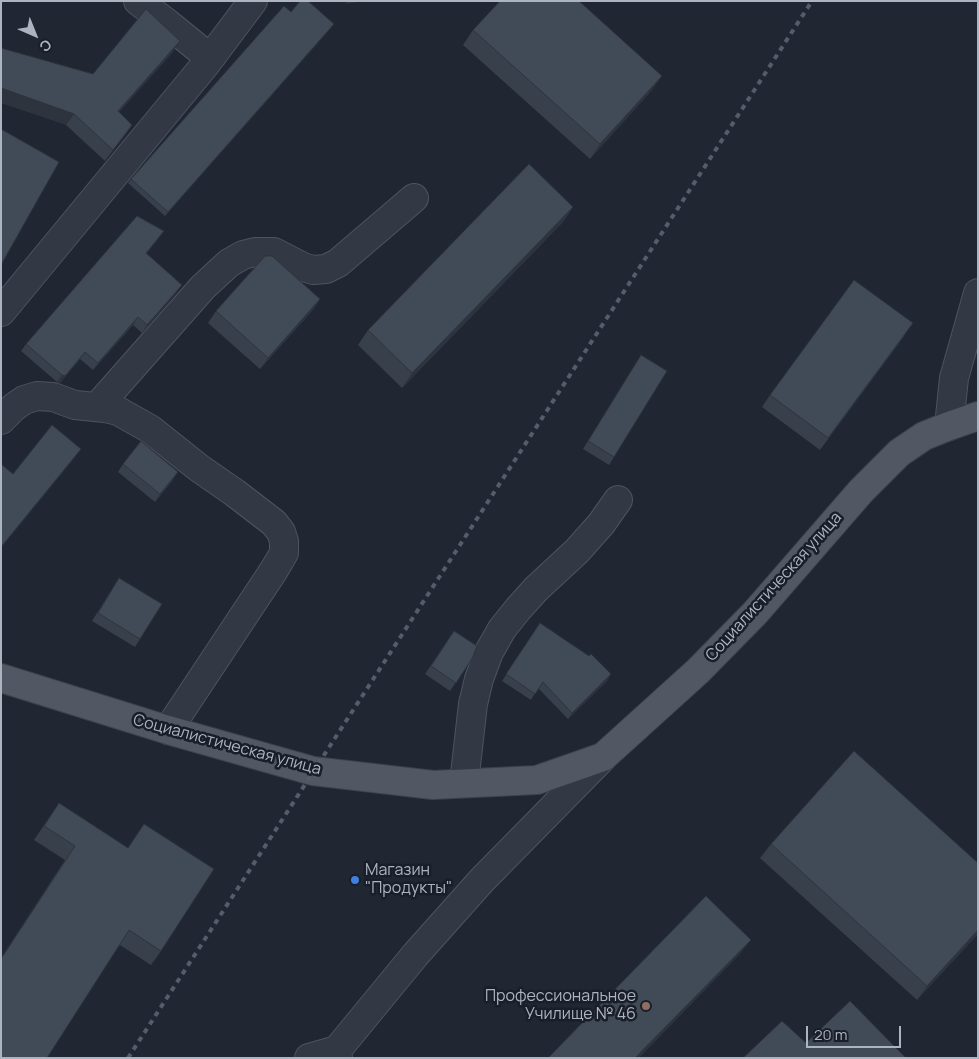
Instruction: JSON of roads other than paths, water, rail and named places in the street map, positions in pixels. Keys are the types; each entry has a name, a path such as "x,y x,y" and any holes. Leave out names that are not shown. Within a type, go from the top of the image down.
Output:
{"main road":[{"name":"Социалистическая улица","path":"1,678 168,730 313,771 433,785 537,780 603,757 698,670 755,613 861,491 899,453 924,436 978,416"}],"street":[{"path":"138,1 210,58"},
{"path":"1,312 210,58 253,1"},
{"path":"97,407 203,287 229,263 242,255 255,252 274,252 303,267 313,270 326,269 338,263 414,198"},
{"path":"949,426 954,378 978,293"},
{"path":"1,420 24,400 37,396 53,397 75,405 118,411 150,429 274,523 281,532 284,541 284,552 274,570 168,730"},
{"path":"464,783 473,704 479,679 489,652 502,628 536,589 577,551 601,524 618,500"},
{"name":"Социалистическая улица","path":"338,1054 416,954 482,880 603,757"},
{"path":"310,1058 338,1054"}],"railway":[{"path":"128,1058 812,1"}],"place":[{"name":"Магазин \"Продукты\"","path":"355,880"},
{"name":"Профессиональное Училище № 46","path":"646,1006"}]}
